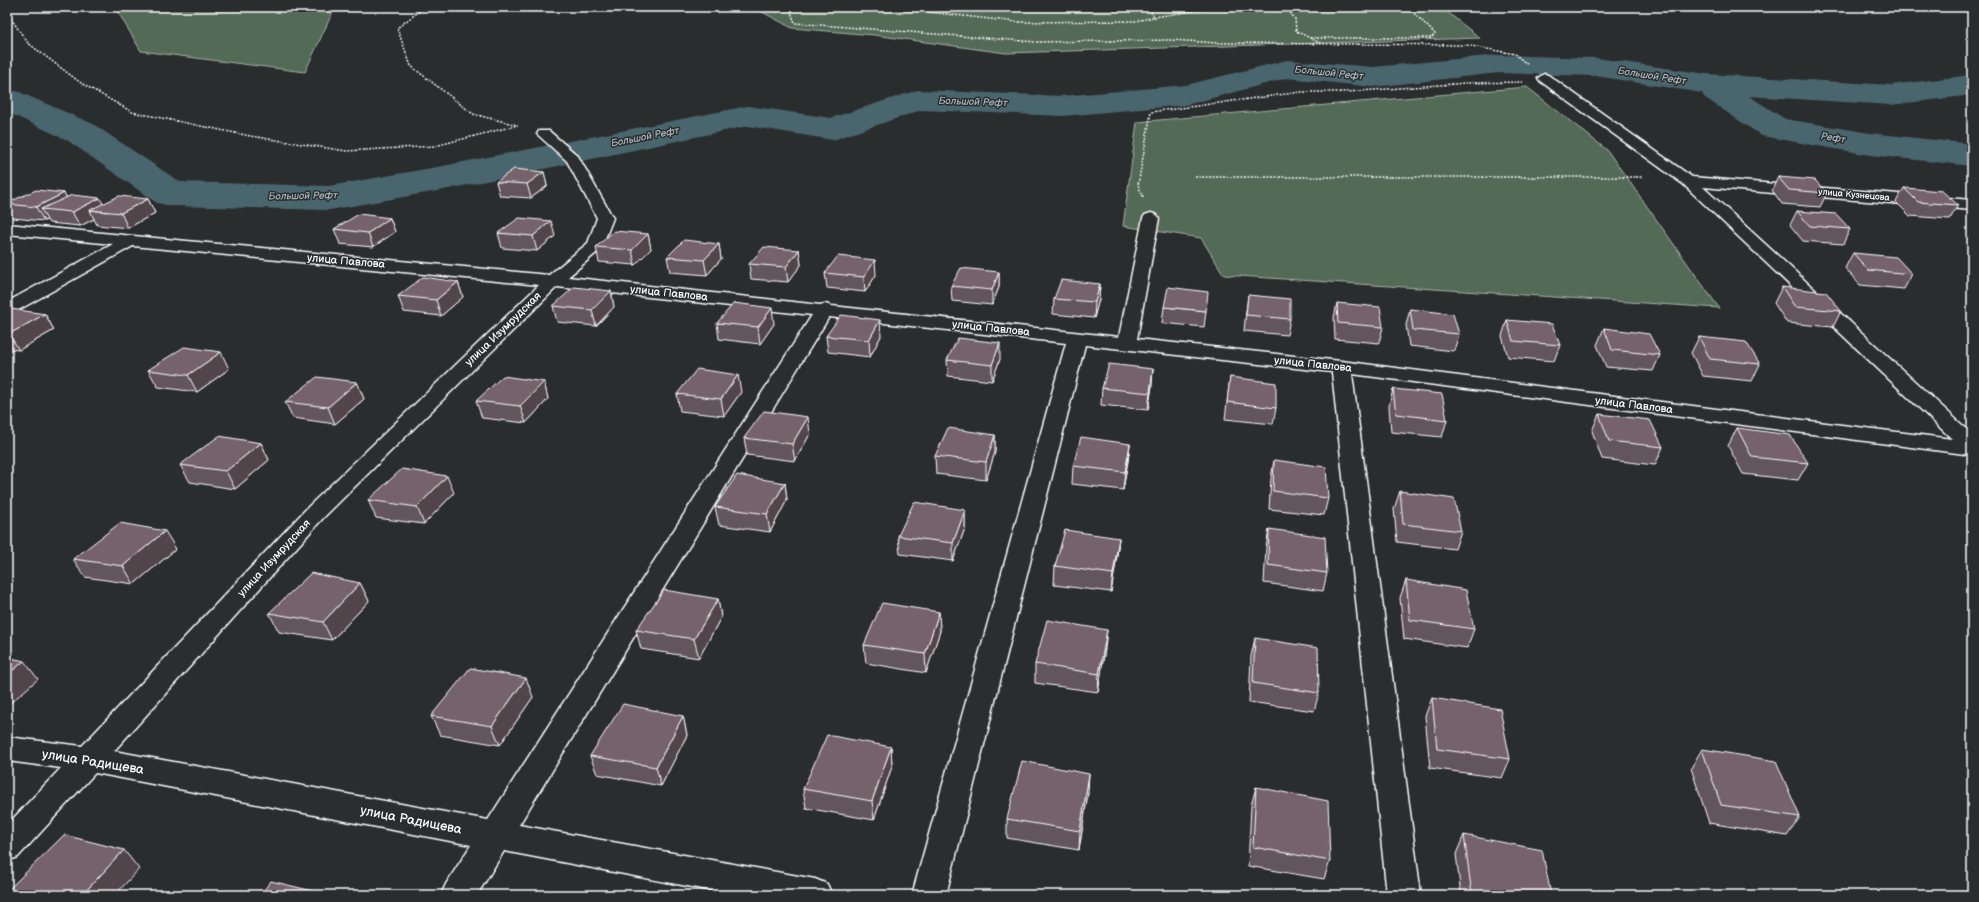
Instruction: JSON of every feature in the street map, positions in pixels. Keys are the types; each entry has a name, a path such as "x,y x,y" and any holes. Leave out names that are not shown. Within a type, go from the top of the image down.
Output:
{"street":[{"path":"1549,82 1685,179 1972,447"},
{"name":"улица Изумрудская","path":"7,846 316,512 553,281 595,245 605,218 573,159 544,134"},
{"name":"улица Кузнецова","path":"1685,179 1972,205"},
{"path":"1127,343 1151,218"},
{"name":"улица Павлова","path":"7,229 553,281 825,309 1341,367 1972,447"},
{"path":"7,309 132,240"},
{"path":"458,895 825,309"},
{"path":"929,895 1077,337"},
{"path":"1341,367 1404,895"},
{"name":"улица Радищева","path":"7,749 88,759 815,895"}],"path":[{"path":"7,13 28,43 81,83 132,112 250,136 346,151 435,146 518,125 473,114 411,66 397,28 424,7"},
{"path":"469,7 514,7"},
{"path":"789,7 794,23 1036,42 1082,40 1170,40 1219,43 1256,42 1365,46 1386,43 1466,45 1516,54"},
{"path":"883,7 922,10 1017,22 1136,22 1154,17 1220,7"},
{"path":"1148,7 1154,17"},
{"path":"1286,7 1295,19 1296,31 1322,44"},
{"path":"1310,38 1431,38 1435,34 1408,7"},
{"path":"1151,218 1138,185 1150,112 1301,92 1347,92 1512,81 1549,82"},
{"path":"1195,177 1685,179"}],"green space":[{"path":"115,7 335,7 305,72 141,51"},
{"path":"753,7 1454,7 1446,11 1480,38 1006,53 874,35 792,28"},
{"path":"1527,87 1607,150 1719,308 1224,275 1201,238 1123,226 1137,122"}],"building":[{"path":"514,169 544,172 527,184 496,182"},
{"path":"1778,177 1815,180 1827,193 1789,190"},
{"path":"1904,188 1942,191 1958,205 1918,202"},
{"path":"36,190 64,193 36,207 7,204 7,203"},
{"path":"72,195 100,198 72,212 41,209"},
{"path":"119,196 148,199 121,213 90,210"},
{"path":"1797,211 1836,214 1850,229 1810,226"},
{"path":"359,214 390,218 368,233 334,229"},
{"path":"519,218 551,221 533,236 498,233"},
{"path":"614,231 648,234 632,250 596,247"},
{"path":"684,240 719,244 704,260 667,257"},
{"path":"764,247 799,250 786,267 749,264"},
{"path":"1853,253 1896,257 1912,274 1868,270"},
{"path":"838,256 875,260 864,277 825,273"},
{"path":"961,268 999,272 992,290 951,286"},
{"path":"423,277 458,282 436,300 398,296"},
{"path":"1061,280 1100,284 1095,302 1054,299"},
{"path":"574,287 611,291 592,310 553,306"},
{"path":"1168,287 1208,292 1206,311 1164,307"},
{"path":"1782,287 1826,292 1841,311 1795,307"},
{"path":"1248,295 1290,299 1290,319 1246,315"},
{"path":"734,303 772,308 758,327 717,323"},
{"path":"1337,303 1380,307 1383,327 1338,323"},
{"path":"11,309 45,314 7,334 7,311"},
{"path":"1410,309 1453,314 1459,334 1413,330"},
{"path":"841,315 880,320 869,340 826,336"},
{"path":"1507,320 1552,324 1560,345 1513,341"},
{"path":"1604,328 1649,334 1660,355 1612,350"},
{"path":"1699,337 1746,342 1760,364 1710,359"},
{"path":"958,338 1000,343 992,365 947,360"},
{"path":"184,347 221,352 188,375 148,370"},
{"path":"1109,364 1153,369 1150,393 1102,388"},
{"path":"697,369 738,375 721,399 677,394"},
{"path":"503,376 544,382 520,406 476,401"},
{"path":"317,377 357,382 328,407 285,402"},
{"path":"1230,377 1276,383 1276,408 1227,402"},
{"path":"1393,389 1442,394 1447,420 1396,414"},
{"path":"764,411 808,417 792,444 744,438"},
{"path":"1599,414 1650,420 1663,447 1609,441"},
{"path":"948,428 995,435 986,462 935,456"},
{"path":"1737,428 1790,435 1808,463 1752,457"},
{"path":"219,436 261,443 226,471 180,465"},
{"path":"1081,437 1130,444 1125,472 1073,466"},
{"path":"1274,460 1326,467 1328,498 1273,491"},
{"path":"402,469 447,476 417,507 368,500"},
{"path":"737,475 785,483 767,514 715,507"},
{"path":"1400,491 1454,499 1461,531 1403,524"},
{"path":"914,502 965,510 953,543 898,536"},
{"path":"120,523 165,531 123,566 73,559"},
{"path":"1269,529 1325,537 1327,573 1268,565"},
{"path":"1065,530 1119,538 1113,574 1055,566"},
{"path":"311,573 360,583 323,622 269,613"},
{"path":"1406,580 1466,590 1474,629 1410,620"},
{"path":"664,590 718,599 694,639 636,630"},
{"path":"882,603 939,612 925,654 864,645"},
{"path":"1047,620 1107,630 1099,674 1035,664"},
{"path":"1255,638 1318,648 1319,693 1253,683"},
{"path":"7,657 24,661 7,675"},
{"path":"470,668 526,678 492,726 431,716"},
{"path":"1432,698 1500,709 1510,759 1437,749"},
{"path":"623,704 683,716 656,767 590,756"},
{"path":"827,735 891,747 872,801 803,789"},
{"path":"1702,749 1776,761 1800,817 1721,805"},
{"path":"1022,761 1089,774 1080,831 1007,819"},
{"path":"1256,787 1328,801 1330,861 1253,847"},
{"path":"64,835 124,850 82,895 7,895 7,891"},
{"path":"1464,835 1542,850 1551,895 1472,895"},
{"path":"271,881 329,895 260,895"}],"waterway":[{"name":"Большой Рефт","path":"7,99 80,132 171,194 329,198 443,178 748,116 833,129 918,100 1062,106 1186,95 1287,69 1373,77 1498,64 1596,67 1707,84 1891,95 1972,85"},
{"name":"Рефт","path":"1716,90 1775,128 1870,144 1972,155"}]}
